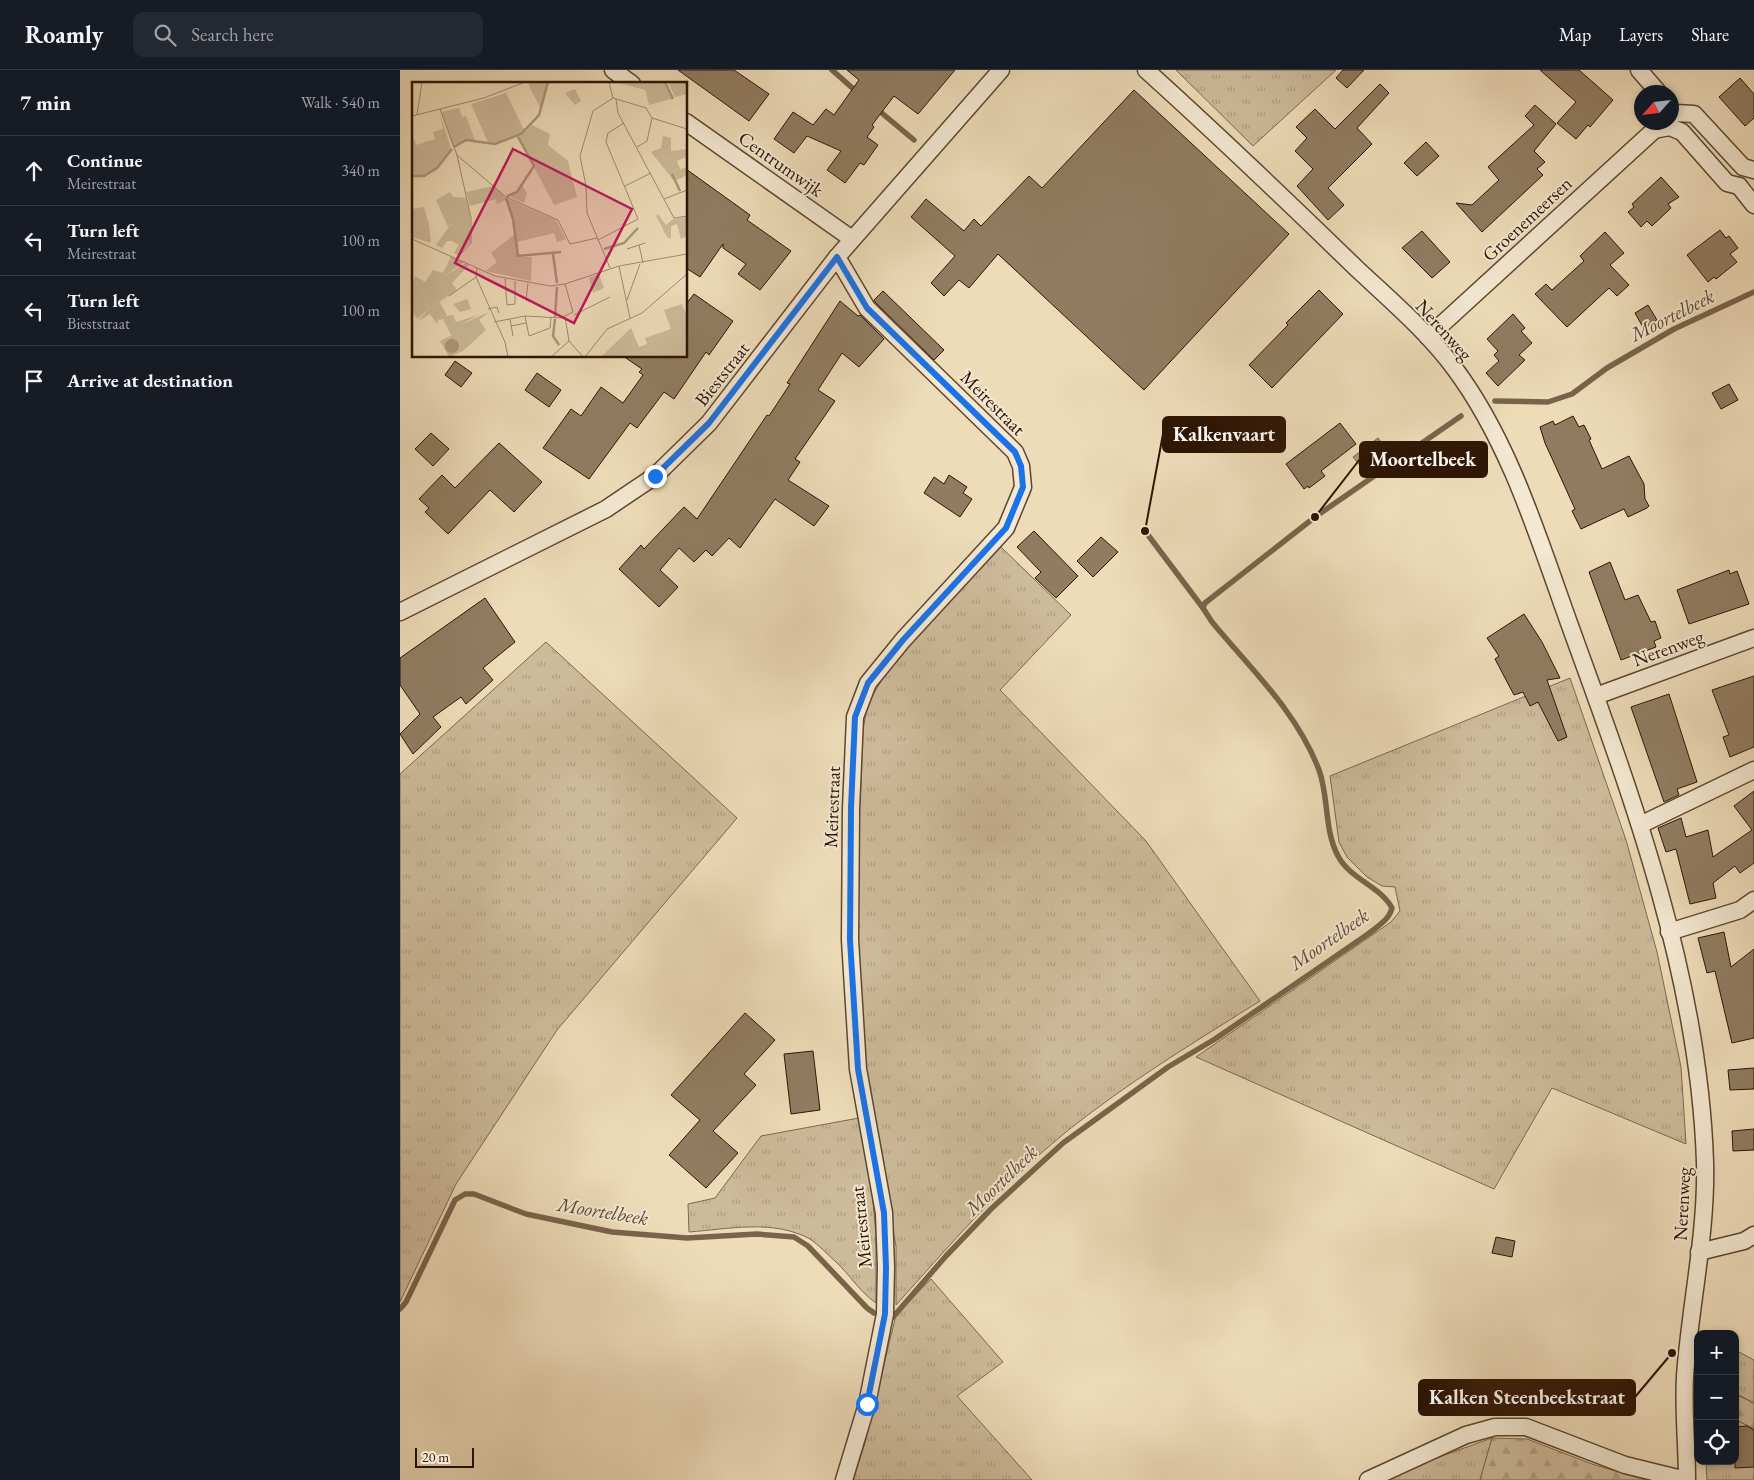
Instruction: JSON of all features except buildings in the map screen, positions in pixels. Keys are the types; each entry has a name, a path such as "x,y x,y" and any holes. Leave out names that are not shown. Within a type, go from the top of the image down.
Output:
{"street":[{"path":"612,70 629,82"},
{"name":"Bieststraat","path":"400,612 606,509 655,476 709,423 837,257 1001,70"},
{"name":"Nerenweg","path":"1146,70 1252,166 1428,337 1456,369 1478,404 1515,476 1596,696 1640,825 1670,932 1692,1037 1702,1121 1705,1167 1699,1252 1685,1379 1687,1480"},
{"path":"1639,70 1652,85"},
{"path":"1679,116 1694,114 1742,167 1754,170"},
{"name":"Centrumwijk","path":"688,123 852,239"},
{"name":"Groenemeersen","path":"1428,337 1654,130"},
{"path":"1677,130 1682,132 1727,183 1739,186 1754,205"},
{"path":"1739,186 1754,176"},
{"name":"Meirestraat","path":"837,257 867,308 1015,452 1021,466 1023,487 1006,528 903,640 868,683 855,717 851,808 850,940 858,1069 884,1213 886,1276 885,1314 869,1395 844,1480"},
{"name":"Nerenweg","path":"1596,696 1754,638"},
{"path":"1640,825 1754,770"},
{"path":"1670,932 1740,910 1754,900"},
{"path":"1699,1252 1744,1241 1754,1235"},
{"path":"1368,1480 1466,1435 1503,1427 1526,1427 1625,1465 1687,1480"}],"green space":[{"path":"1176,70 1336,70 1253,146"},
{"path":"1001,547 1071,615 1000,690 1146,841 1260,1001 1137,1080 1066,1132 999,1193 896,1305 896,1246 868,1095 857,950 858,849 863,729 868,703 892,663"},
{"path":"546,642 737,818 557,1030 456,1184 400,1302 400,774"},
{"path":"1570,678 1626,840 1657,952 1681,1067 1686,1144 1552,1088 1494,1189 1196,1057 1391,922 1400,911 1395,887 1382,886 1367,877 1347,857 1339,842 1330,776"},
{"path":"859,1118 872,1191 876,1235 876,1303 817,1244 796,1233 766,1227 689,1232 688,1204 715,1198 761,1136"},
{"path":"931,1279 1003,1362 957,1396 1032,1480 853,1480 865,1443 896,1315"},
{"path":"1739,1352 1754,1360 1754,1403 1739,1395"},
{"path":"1739,1396 1754,1403 1754,1429 1739,1421"},
{"path":"1739,1421 1754,1429 1754,1480 1707,1480 1706,1465 1739,1465"},
{"path":"1492,1438 1480,1480 1389,1480 1428,1461"},
{"path":"1492,1438 1527,1439 1592,1464 1646,1480 1480,1480"}],"water":[{"path":"1378,438 1386,448 1361,467 1353,457"}],"waterway":[{"path":"832,70 858,93"},
{"path":"877,109 914,140"},
{"name":"Moortelbeek","path":"1495,401 1548,402 1572,394 1607,368 1674,329 1754,292"},
{"name":"Moortelbeek","path":"1203,608 1205,603 1315,517 1461,416"},
{"name":"Moortelbeek","path":"893,1317 946,1256 991,1209 1063,1143 1168,1067 1215,1039 1368,934 1386,919 1391,912 1392,908 1387,900 1350,871 1338,856 1328,824 1319,770 1310,749 1286,710 1212,622 1145,531"},
{"name":"Moortelbeek","path":"400,1309 406,1302 455,1200 465,1194 474,1194 526,1214 612,1232 687,1238 757,1234 794,1237 808,1246 874,1313"}],"place":[{"name":"Moortelbeek","path":"1315,517"},
{"name":"Kalkenvaart","path":"1145,531"},
{"name":"Kalken Steenbeekstraat","path":"1672,1353"}],"route":[{"path":"655,476 709,423 837,257 867,308 1015,452 1021,466 1023,487 1006,528 903,640 868,683 855,717 851,808 850,940 862,1106 884,1213 886,1267 885,1314 867,1404"}]}
